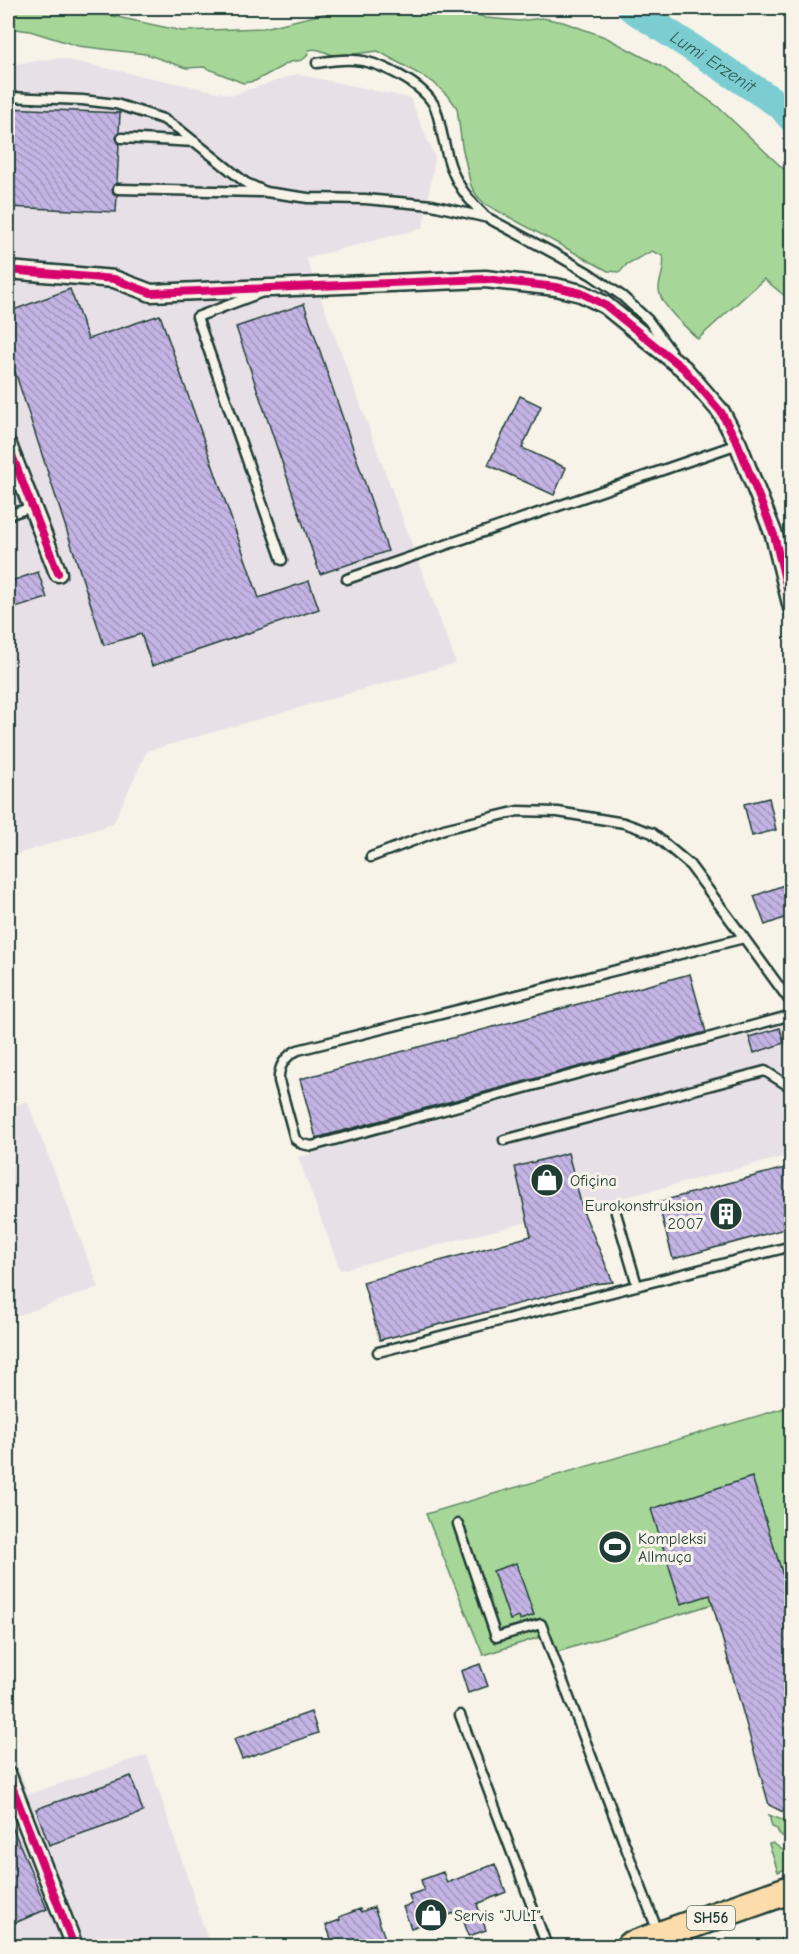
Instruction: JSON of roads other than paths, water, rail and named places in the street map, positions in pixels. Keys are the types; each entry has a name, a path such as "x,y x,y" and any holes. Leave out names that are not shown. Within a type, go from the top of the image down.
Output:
{"main road":[{"name":"SH56","path":"630,1947 792,1889"}],"street":[{"path":"8,270 114,279 151,293 485,279 556,286 580,293 605,305 684,369 721,412 738,444 774,535 792,608"},
{"path":"8,445 58,573"},
{"path":"8,1776 74,1947"},
{"path":"788,1947 792,1941"}],"lane":[{"path":"317,63 355,60 378,65 406,79 423,92 434,106 448,163 458,185 469,201 488,218 574,264 622,296 648,320 684,369"},
{"path":"8,98 82,100 116,104 163,119 246,183 266,192"},
{"path":"122,138 195,142"},
{"path":"118,189 266,192 308,198 365,199 432,205 488,218"},
{"path":"277,287 197,318 282,560"},
{"path":"347,579 738,444"},
{"path":"8,515 32,507"},
{"path":"371,857 444,829 518,812 558,812 624,823 651,833 689,864 792,1004"},
{"path":"744,938 298,1050 291,1053 279,1072 292,1130 302,1144 312,1146 321,1144 792,1015"},
{"path":"504,1140 765,1071 792,1088"},
{"path":"616,1213 637,1285"},
{"path":"378,1352 792,1246"},
{"path":"458,1524 496,1637 541,1624 659,1936"},
{"path":"460,1715 547,1947"}],"waterway":[{"name":"Lumi Erzenit","path":"631,8 781,106 792,119"}],"place":[{"name":"Ofiçina","path":"547,1180"},
{"name":"Eurokonstruksion 2007","path":"726,1214"},
{"name":"Kompleksi Allmuça","path":"615,1547"},
{"name":"Servis \"JULI\"","path":"431,1915"}]}
